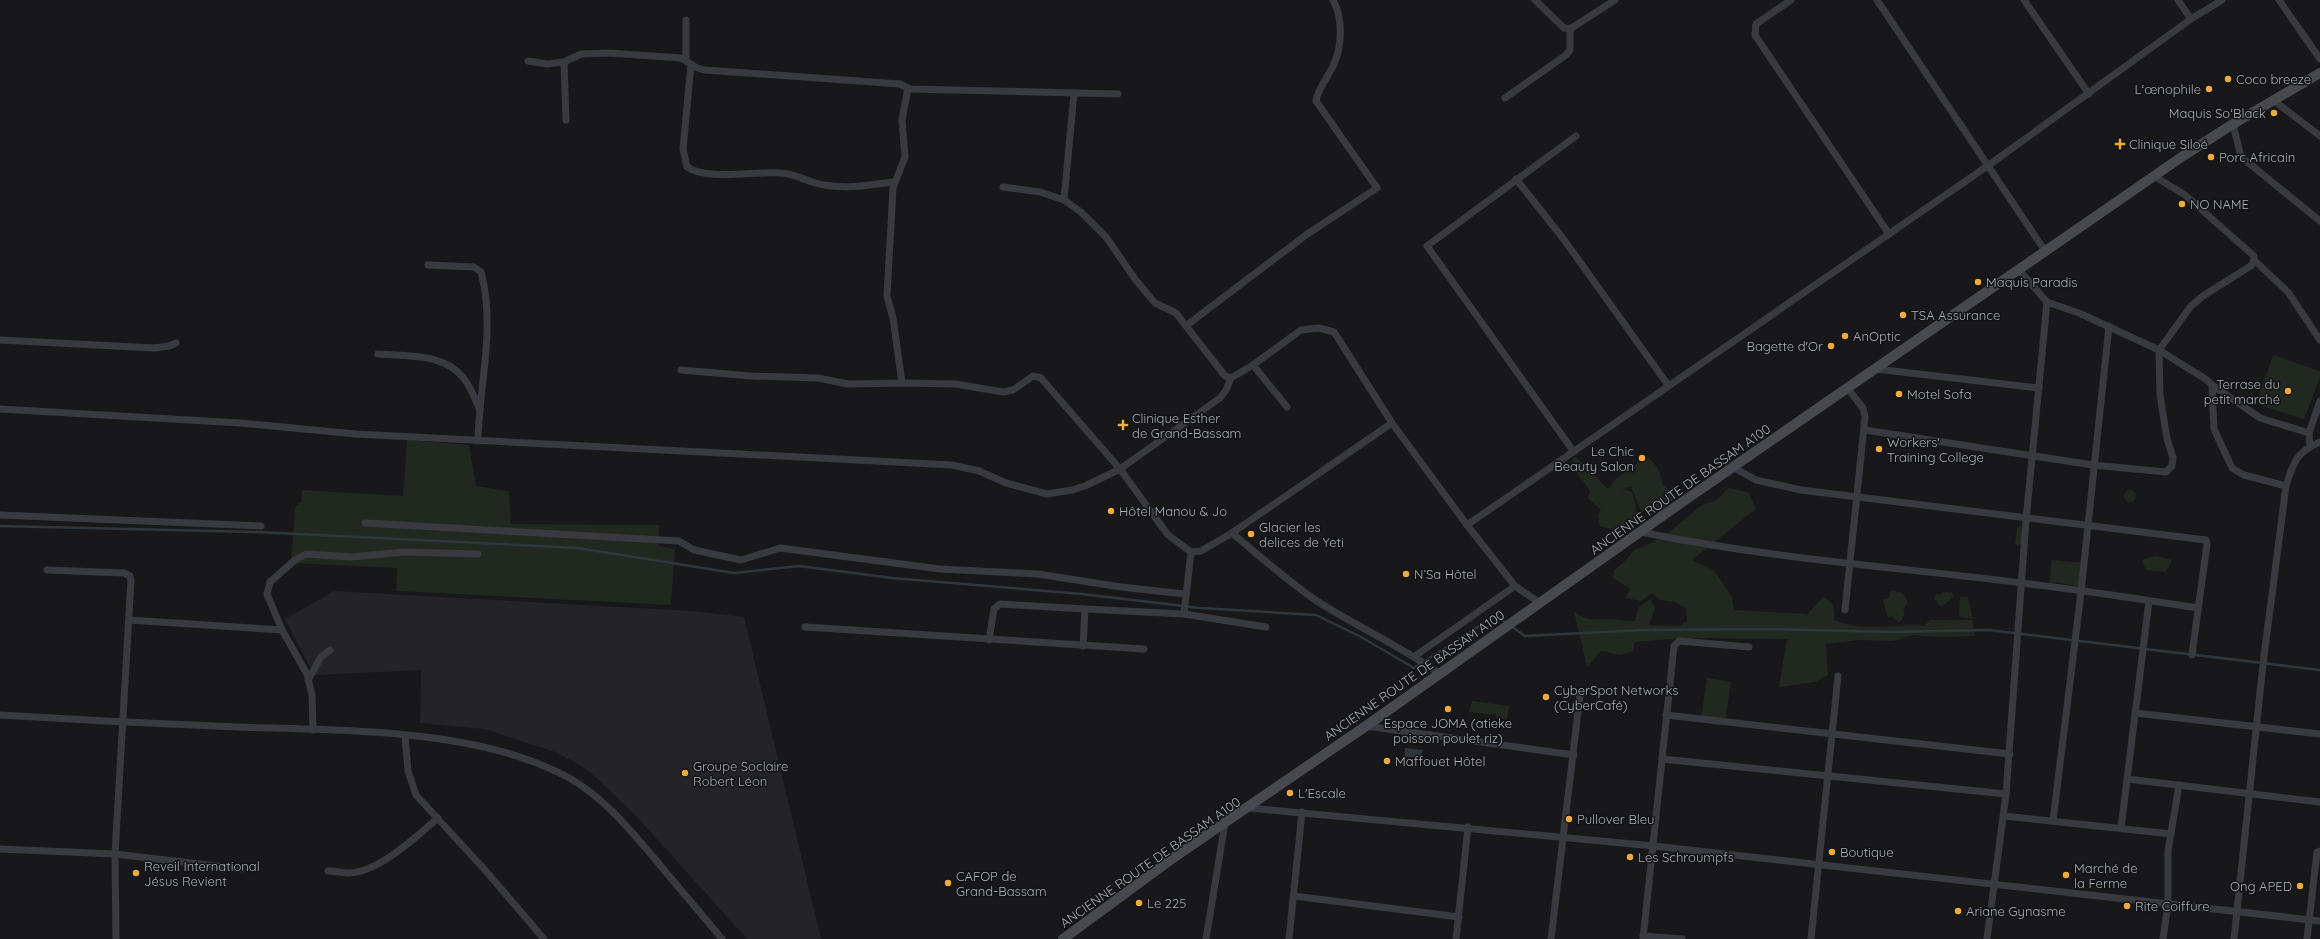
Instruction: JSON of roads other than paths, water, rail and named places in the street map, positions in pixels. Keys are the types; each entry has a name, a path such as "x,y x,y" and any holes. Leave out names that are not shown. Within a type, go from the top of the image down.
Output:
{"main road":[{"name":"ANCIENNE ROUTE DE BASSAM A100","path":"1063,939 1126,892 2045,251 2233,124 2320,73"}],"street":[{"path":"1187,325 1306,236 1377,188 1316,101 1335,63 1340,46 1338,13 1333,0"},
{"path":"1535,0 1564,28 1570,29 1615,0"},
{"path":"1791,0 1756,24 1755,35 1889,234"},
{"path":"1877,0 1989,165 2045,251"},
{"path":"2024,0 2088,94"},
{"path":"2178,0 2191,19"},
{"path":"1467,525 1989,165 2191,19 2222,0"},
{"path":"2279,0 2320,58"},
{"path":"686,20 688,62 683,149 687,167 694,171 710,174 782,173 823,185 853,188 893,182"},
{"path":"1505,98 1566,55 1570,50 1570,29"},
{"path":"528,61 547,64 564,62 581,54 609,53 681,58 695,68 705,70 900,84 908,88 1118,94"},
{"path":"564,62 566,120"},
{"path":"902,383 893,318 887,296 893,182 904,164 905,157 902,120 908,88"},
{"path":"1064,200 1074,93"},
{"path":"2273,100 2320,136"},
{"path":"2233,124 2240,152 2245,160 2320,221"},
{"path":"1574,452 1426,246 1576,136"},
{"path":"2154,176 2185,195 2254,256 2254,260 2288,292 2320,340"},
{"path":"1516,179 1565,241 1668,385"},
{"path":"1003,187 1040,192 1064,200 1081,212 1106,237 1135,279 1155,303 1176,313 1187,325 1225,376 1231,378"},
{"path":"1865,430 2033,456 2166,472 2172,466 2172,458 2167,439 2160,394 2159,350 2192,306 2203,296 2252,265 2254,260"},
{"path":"428,265 474,267 481,272 488,310 484,393 479,408 478,441"},
{"path":"2019,270 2047,302 2109,326 2159,350 2195,371 2212,385 2260,418 2309,433"},
{"path":"1994,939 1987,937 1993,885 2004,816 2010,754 2026,520 2047,302"},
{"path":"2053,821 2081,592 2093,464 2109,326"},
{"path":"0,408 240,423 356,434 952,465 980,471 1006,483 1047,494 1085,486 1120,469 1220,398 1226,390 1231,378 1253,365 1301,330 1319,328 1334,332 1392,423 1467,525 1515,586 1540,602"},
{"path":"0,340 154,348 169,346 176,343"},
{"path":"378,354 426,358 440,361 455,369 466,380 479,408"},
{"path":"1253,365 1287,407"},
{"path":"1876,369 2039,388"},
{"path":"681,370 752,376 818,378 848,384 955,384 1003,392 1013,390 1033,376 1041,378 1120,469 1168,535 1191,552 1201,550 1232,533 1392,423"},
{"path":"2212,385 2214,429 2232,468 2244,475 2286,486"},
{"path":"1845,610 1865,430 1863,408 1848,389"},
{"path":"2310,447 2309,433 2320,401"},
{"path":"2234,939 2258,727 2265,648 2286,486 2294,460 2310,447 2320,442"},
{"path":"1734,468 1756,480 1773,485 1857,498 2026,520 2206,540 2207,544 2192,655"},
{"path":"0,515 261,526"},
{"path":"365,523 679,541 694,550 741,560 780,548 940,569 1038,574 1121,587 1185,594"},
{"path":"1641,532 1684,541 1850,564 2022,583 2198,608"},
{"path":"1232,533 1289,581 1318,602 1415,656 1440,674"},
{"path":"313,730 312,694 308,680 282,630 267,594 267,588 270,582 300,556 306,554 352,557 404,552 478,554"},
{"path":"1184,614 1185,594 1191,552"},
{"path":"47,570 124,573 130,576 124,723 115,854 116,939"},
{"path":"1415,656 1515,586"},
{"path":"2121,828 2149,601"},
{"path":"990,640 994,609 1000,604 1184,614 1266,627"},
{"path":"1083,646 1085,609"},
{"path":"129,620 282,630"},
{"path":"805,628 1144,649"},
{"path":"1682,939 1643,937 1675,642 1679,640 1749,647"},
{"path":"308,680 320,658 330,650"},
{"path":"1811,939 1838,676"},
{"path":"1551,939 1580,695"},
{"path":"2135,713 2320,734"},
{"path":"0,715 124,723 313,730 405,736 476,744 528,758 572,780 619,818 722,939"},
{"path":"1666,715 1831,735 2010,754"},
{"path":"1366,726 1574,755"},
{"path":"405,736 405,752 416,795 544,939"},
{"path":"1662,759 2006,794"},
{"path":"2127,779 2320,802"},
{"path":"2163,939 2168,904 2167,865 2179,785"},
{"path":"1248,808 1468,827 1563,838 1654,846 1818,866 2320,921"},
{"path":"1289,939 1302,812"},
{"path":"2004,816 2171,834"},
{"path":"328,871 350,873 375,865 418,836 438,818"},
{"path":"1206,939 1225,823"},
{"path":"1456,939 1468,827"},
{"path":"0,849 115,854 242,869"},
{"path":"2307,939 2317,852 2320,851"},
{"path":"1294,896 1459,917"}],"waterway":[{"path":"0,526 257,532 578,548 734,573 799,566 892,578 1082,594 1200,608 1316,615 1361,637 1414,668 1495,616 1507,623"},
{"path":"1511,626 1525,636 1644,630 1771,629 1893,632 1989,630 2320,670"}],"place":[{"name":"Coco breeze","path":"2228,79"},
{"name":"L‘œnophile","path":"2209,89"},
{"name":"Maquis So‘Black","path":"2274,113"},
{"name":"Clinique Siloé","path":"2120,144"},
{"name":"Porc Africain","path":"2211,157"},
{"name":"NO NAME","path":"2182,204"},
{"name":"Maquis Paradis","path":"1978,282"},
{"name":"TSA Assurance","path":"1903,315"},
{"name":"AnOptic","path":"1845,336"},
{"name":"Bagette d'Or","path":"1831,346"},
{"name":"Terrase du petit marché","path":"2288,391"},
{"name":"Motel Sofa","path":"1899,394"},
{"name":"Clinique Esther de Grand-Bassam","path":"1123,425"},
{"name":"Workers' Training College","path":"1879,449"},
{"name":"Le Chic Beauty Salon","path":"1642,458"},
{"name":"Hôtel Manou & Jo","path":"1111,511"},
{"name":"Glacier les delices de Yeti","path":"1251,534"},
{"name":"N’Sa Hôtel","path":"1406,574"},
{"name":"CyberSpot Networks (CyberCafé)","path":"1546,697"},
{"name":"Espace JOMA (atieke poisson poulet riz)","path":"1448,709"},
{"name":"Maffouet Hôtel","path":"1387,761"},
{"name":"Groupe Soclaire Robert Léon","path":"685,773"},
{"name":"L'Escale","path":"1290,793"},
{"name":"Pullover Bleu","path":"1569,819"},
{"name":"Boutique","path":"1832,852"},
{"name":"Les Schroumpfs","path":"1630,857"},
{"name":"Reveil International Jésus Revient","path":"136,873"},
{"name":"Marché de la Ferme","path":"2066,875"},
{"name":"CAFOP de Grand-Bassam","path":"948,883"},
{"name":"Ong APED","path":"2300,886"},
{"name":"Le 225","path":"1139,903"},
{"name":"Rite Coiffure","path":"2127,906"},
{"name":"Ariane Gynasme","path":"1958,911"}]}
